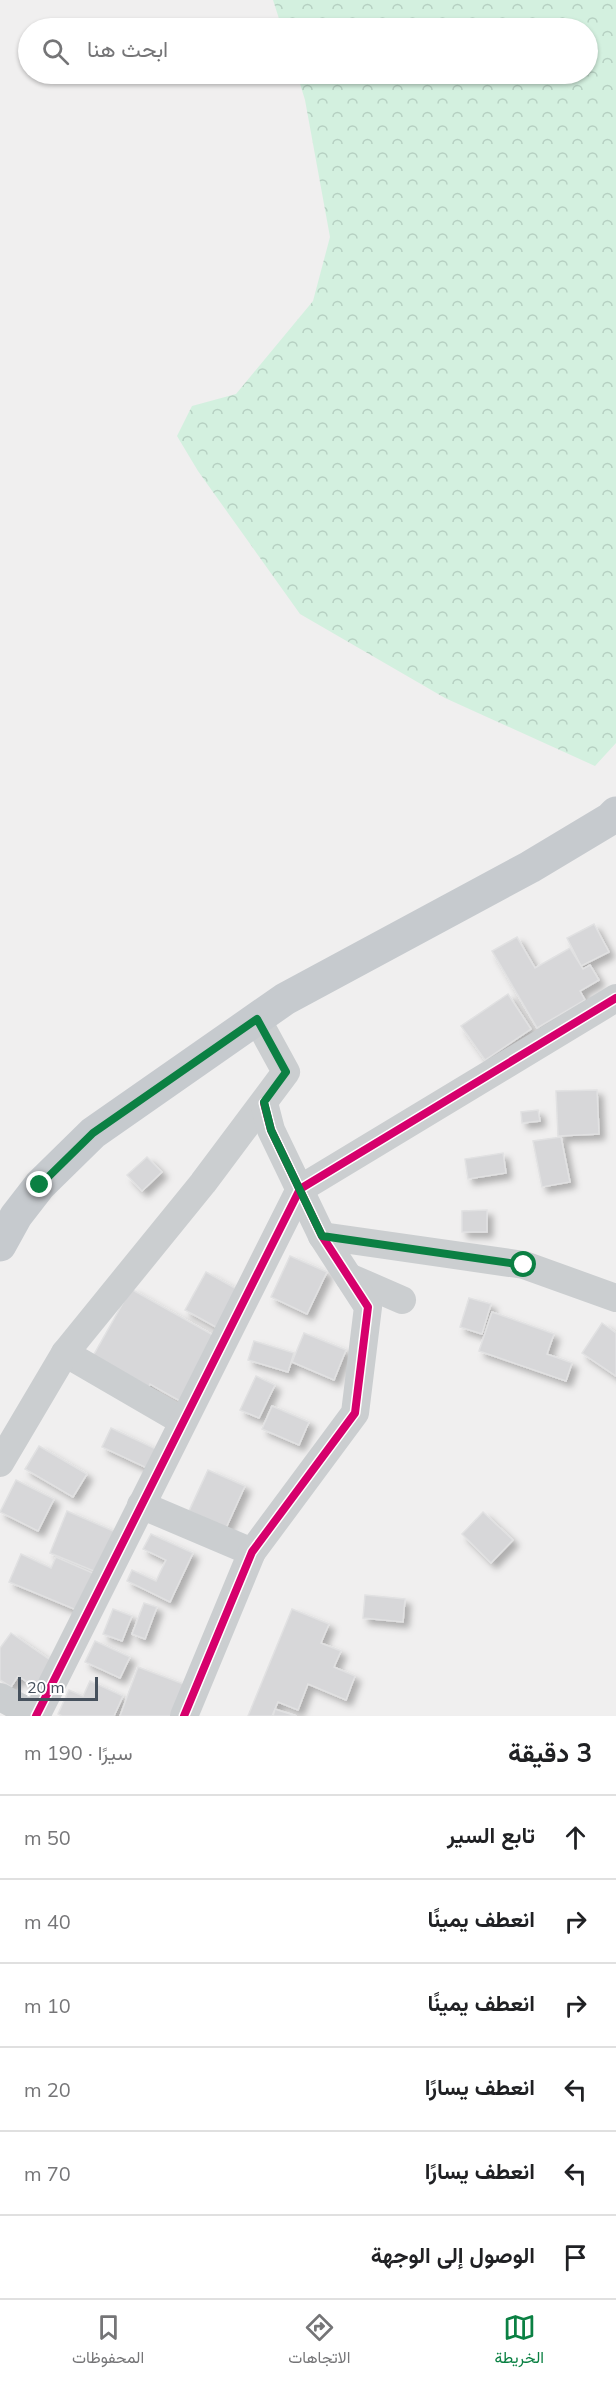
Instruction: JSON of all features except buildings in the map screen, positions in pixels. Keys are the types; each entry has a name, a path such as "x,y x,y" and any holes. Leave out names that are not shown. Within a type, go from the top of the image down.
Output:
{"main road":[{"path":"0,1245 16,1216 40,1185 93,1133 285,999 530,867 610,819 616,813"}],"street":[{"path":"0,1697 36,1716 300,1189 616,998"},
{"path":"0,1463 65,1353 203,1184 286,1072 257,1019"},
{"path":"184,1716 252,1552 355,1413 368,1307 322,1236 271,1130 264,1102"},
{"path":"322,1236 524,1265 616,1298"},
{"path":"349,1277 402,1300"},
{"path":"65,1353 182,1421"},
{"path":"141,1505 252,1552"}],"green space":[{"path":"273,0 616,0 616,743 595,766 445,698 300,614 198,471 177,436 192,406 236,394 313,301 330,237 300,84 598,84 598,18 279,18"}],"cycle path":[{"path":"36,1716 300,1189 616,998"},
{"path":"184,1716 252,1552 355,1413 368,1307 322,1236 271,1130 264,1103"}],"route":[{"path":"40,1185 93,1133 257,1019 286,1072 264,1102 271,1130 322,1236 524,1265"}]}
